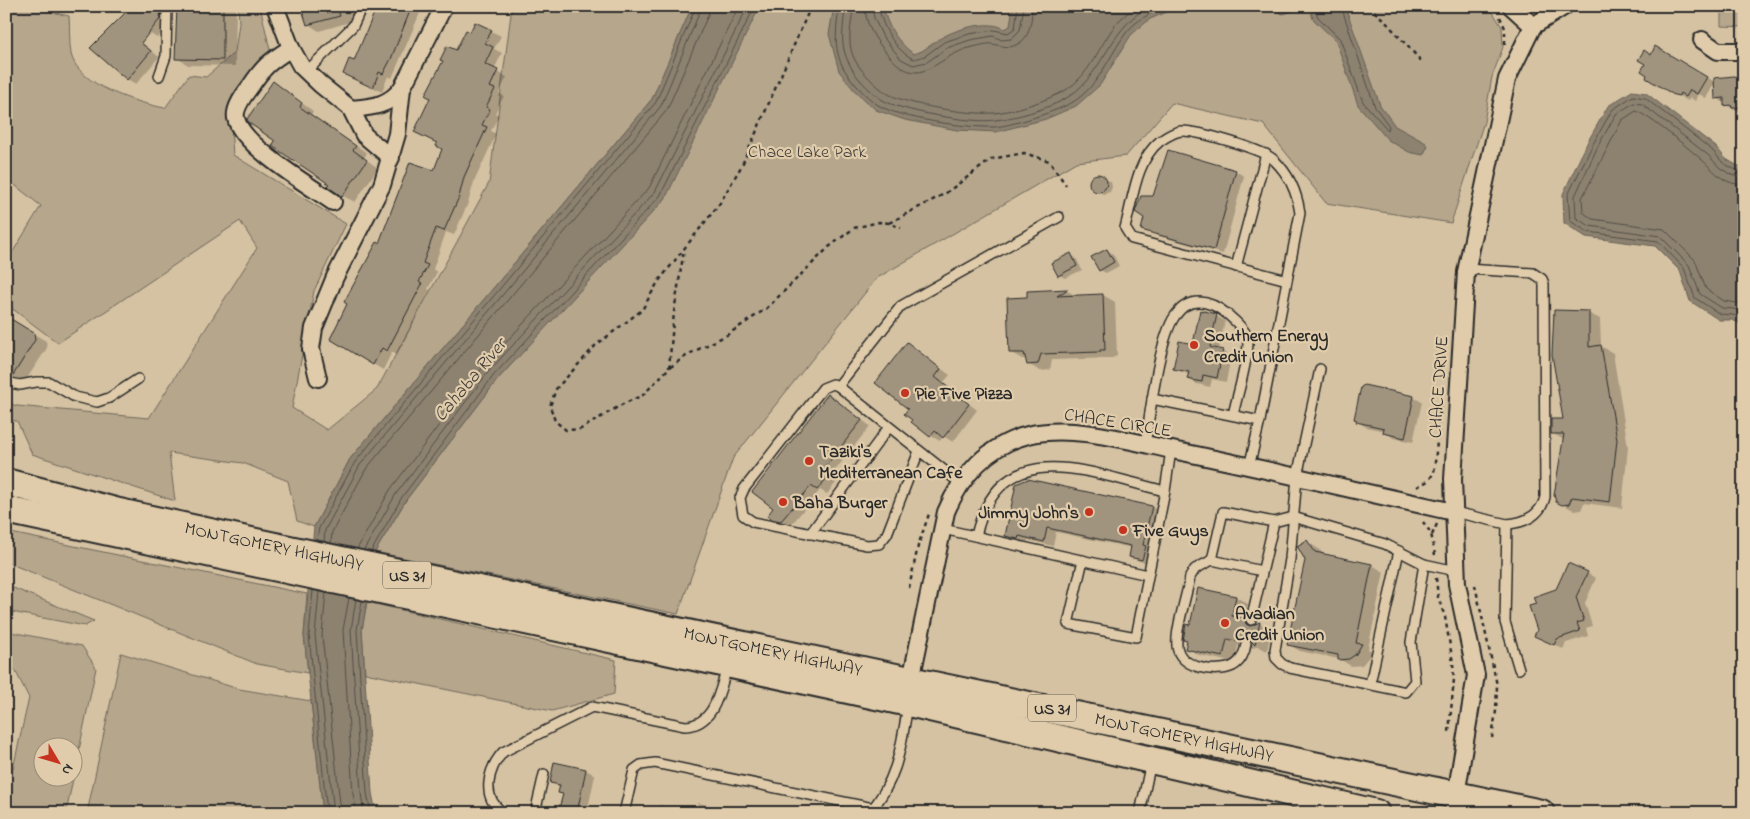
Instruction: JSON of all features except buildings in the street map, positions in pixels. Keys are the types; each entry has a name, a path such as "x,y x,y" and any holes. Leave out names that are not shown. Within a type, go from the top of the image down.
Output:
{"main road":[{"name":"MONTGOMERY HIGHWAY","path":"6,482 119,512 249,551"},
{"name":"MONTGOMERY HIGHWAY","path":"6,510 249,551 910,692 1454,804 1541,813"},
{"name":"MONTGOMERY HIGHWAY","path":"560,617 728,664 910,692 1151,760 1376,813"}],"street":[{"path":"274,6 291,48 307,71 351,109 364,135 391,158"},
{"path":"351,109 380,106 392,100 402,88 444,6"},
{"path":"1504,9 1533,26 1565,6"},
{"name":"CHACE DRIVE","path":"1454,804 1476,675 1457,584 1453,479 1466,269 1507,79 1533,26"},
{"path":"1702,40 1718,50 1744,51"},
{"path":"291,48 267,63 248,90 237,109 235,117 241,131 260,149 334,202"},
{"path":"318,378 311,349 314,328 335,277 382,185 399,124 402,88"},
{"name":"CHACE CIRCLE","path":"910,692 946,512 960,483 982,458 1012,440 1028,435 1066,432 1171,450 1454,512"}],"lane":[{"path":"159,76 166,56 167,6"},
{"path":"307,71 353,26 360,8"},
{"path":"1249,467 1260,421 1300,213 1297,194 1274,159 1256,148 1183,131 1158,142 1143,161 1125,228 1132,239 1139,243 1287,280"},
{"path":"1236,267 1266,154"},
{"path":"838,386 902,306 1059,217"},
{"path":"1454,512 1507,524 1520,523 1529,519 1543,506 1545,496 1544,284 1542,279 1533,273 1466,269"},
{"path":"1145,445 1152,399 1166,334 1174,316 1186,305 1194,303 1211,304 1224,310 1245,332 1248,339 1233,415"},
{"path":"1320,369 1297,477 1290,559 1276,644 1276,658 1290,668 1406,692 1415,681 1411,642 1424,564"},
{"path":"6,382 20,386 36,382 49,382 75,397 97,402 109,398 138,379"},
{"path":"919,450 887,534 879,544 867,545 747,520 740,507 740,498 744,489 824,388 833,384 838,386 889,427 919,450 960,483"},
{"path":"1152,399 1260,421"},
{"path":"810,534 889,427"},
{"path":"1084,560 1068,624 1136,637 1165,492 1171,450"},
{"path":"976,536 984,508 991,497 1014,477 1028,470 1046,466 1065,467 1165,492"},
{"path":"1212,560 1223,512 1274,522 1293,518 1385,544 1424,564 1456,571"},
{"path":"1251,620 1274,522"},
{"path":"1507,524 1505,622 1519,669"},
{"path":"943,529 1148,575"},
{"path":"1370,684 1400,552"},
{"path":"1246,644 1240,659 1233,666 1216,669 1191,664 1180,654 1177,647 1190,577 1196,569 1212,560 1262,571"},
{"path":"504,813 497,809 488,792 488,781 495,761 503,752 592,708 686,726 695,726 710,712 718,699 728,664"},
{"path":"624,813 634,770 641,765 655,762 871,810 884,795 895,773 910,692"},
{"path":"1140,813 1151,760"},
{"path":"535,813 544,774"}],"path":[{"path":"811,6 742,165 720,203 658,282 642,310 596,345 556,389 550,406 555,421 566,430 581,429 623,404 643,395 669,368 689,354 727,335 767,308 793,285 829,247 854,228 879,222 889,223 901,228"},
{"path":"1368,6 1384,20 1422,62"},
{"path":"1503,52 1506,45 1504,9"},
{"path":"889,223 946,193 992,159 1024,154 1049,161 1066,185"},
{"path":"669,368 674,312 684,250"},
{"path":"1474,582 1497,685 1492,738"}],"green space":[{"name":"Chace Lake Park","path":"6,6 27,6 69,16 71,54 76,65 85,75 110,91 140,102 165,108 189,75 206,77 235,52 239,23 238,6 260,6 273,63 230,112 233,155 346,224 314,291 292,408 327,430 377,389 489,183 512,6 1486,6 1494,14 1502,27 1503,47 1492,77 1484,122 1451,223 1326,203 1263,124 1172,103 1126,156 1076,162 877,278 733,458 678,614 375,552 406,500 498,379 534,339 666,116 684,25 652,99 350,459 314,527 297,521 288,481 243,463 169,453 175,501 32,454 17,421 6,420 6,402 17,406 149,418 257,248 240,221 58,343 6,304 6,263 41,206 6,178"},
{"path":"1721,6 1744,6 1744,27 1721,26"},
{"path":"6,532 307,594 304,635 308,673 257,664 6,562"},
{"path":"6,585 94,621 85,626 6,611"},
{"path":"367,602 616,660 614,694 552,711 365,673 362,630"},
{"path":"6,631 82,646 96,668 82,736 32,736 32,786 72,786 66,813 6,813 6,799 29,698 15,670 6,668"},
{"path":"121,653 239,689 311,701 323,813 87,813"}],"water":[{"name":"Cahaba River","path":"692,6 760,6 665,199 498,379 406,500 375,552 362,630 372,793 376,813 323,813 304,635 314,527 350,459 652,99"},
{"path":"834,6 884,6 887,19 894,33 903,45 914,54 947,35 973,26 990,25 1005,29 1010,26 1013,6 1210,6 1179,7 1150,19 1131,35 1100,85 1076,106 1046,119 996,132 957,130 905,120 876,110 854,90 839,71 829,34"},
{"path":"1265,6 1345,6 1380,105 1395,126 1426,143 1428,146 1423,155 1409,152 1388,140 1358,105 1336,41 1313,19 1310,9 1306,7 1283,14"},
{"path":"1632,91 1646,93 1716,147 1726,159 1738,166 1744,165 1744,325 1732,320 1719,320 1690,301 1680,271 1655,246 1586,237 1564,223 1563,194 1588,141 1608,106"}],"place":[{"name":"Southern Energy Credit Union","path":"1194,345"},
{"name":"Pie Five Pizza","path":"905,393"},
{"name":"Taziki's Mediterranean Cafe","path":"809,461"},
{"name":"Baha Burger","path":"783,502"},
{"name":"Jimmy John's","path":"1089,512"},
{"name":"Five Guys","path":"1123,530"},
{"name":"Avadian Credit Union","path":"1225,623"}]}
